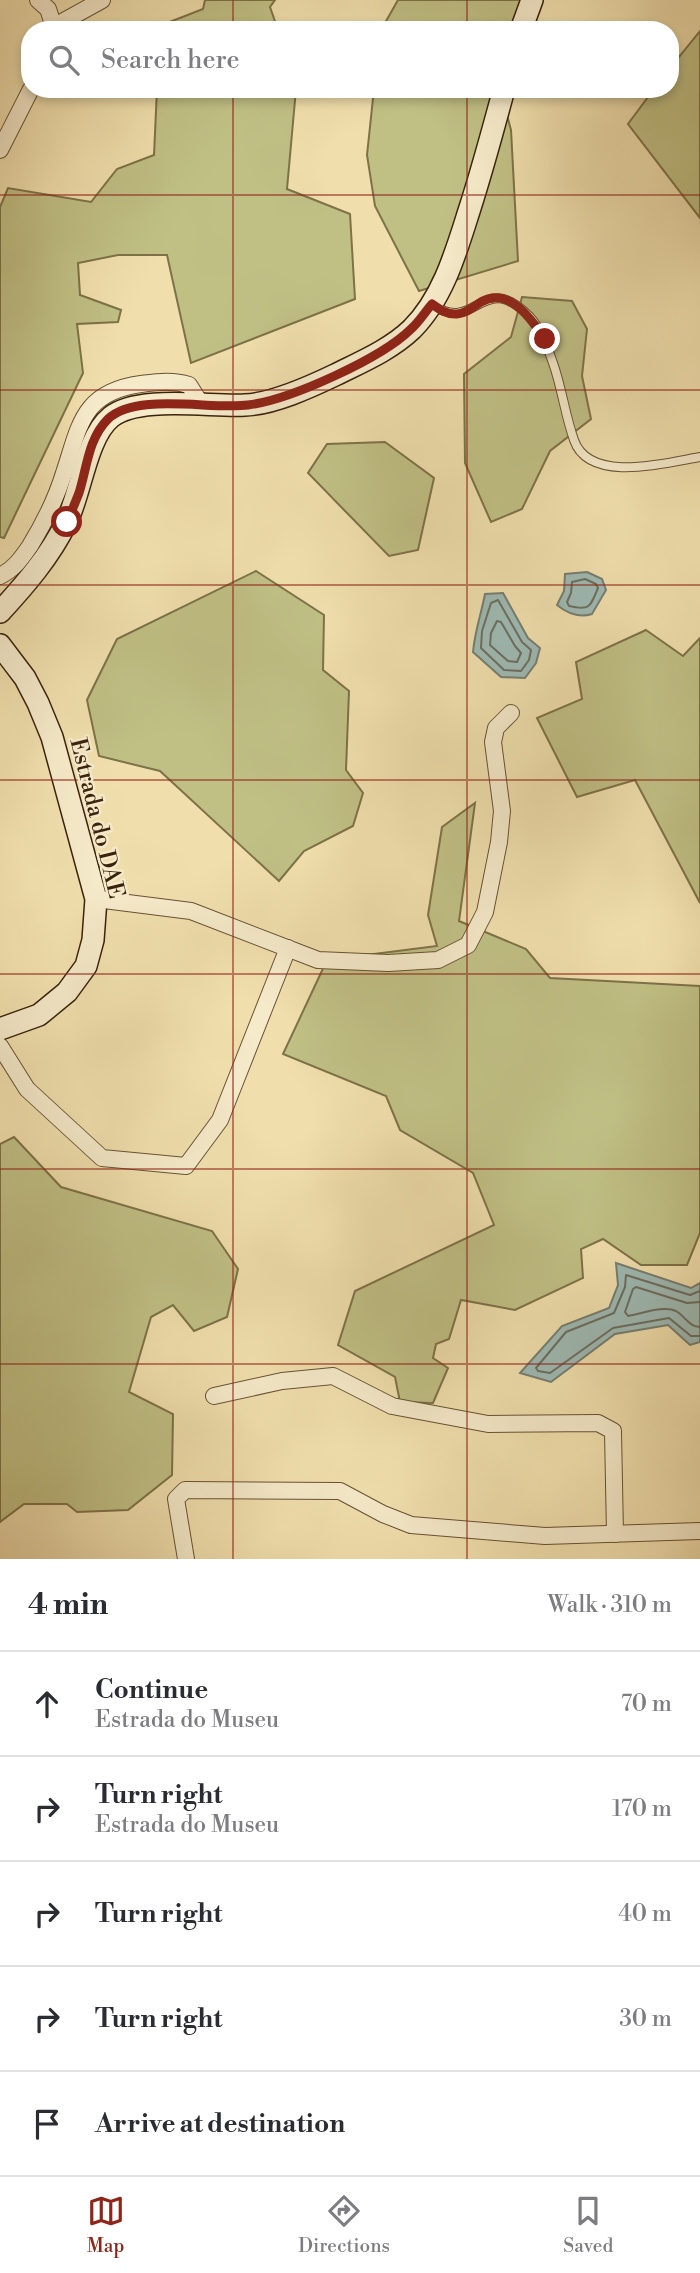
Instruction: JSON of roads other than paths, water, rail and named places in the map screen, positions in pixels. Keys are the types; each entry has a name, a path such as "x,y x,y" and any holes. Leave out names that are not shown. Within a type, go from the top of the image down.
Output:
{"street":[{"path":"38,0 48,9 52,21"},
{"path":"67,21 102,0"},
{"path":"524,21 532,0"},
{"path":"0,150 26,98"},
{"path":"0,612 51,550 67,522 79,492 91,448 98,432 109,418 124,409 144,405 248,405 288,395 382,351 411,329 432,304 454,260 487,156 502,98"},
{"path":"0,576 19,563 39,531 55,499 79,426 90,407 97,401 123,387 164,381 189,385 201,404"},
{"name":"Estrada do DAE","path":"0,645 7,661 38,703 52,737 96,900 93,940 86,967 67,992 39,1015 0,1029"},
{"path":"96,900 191,911 318,960 388,963 438,960 468,945 485,912 499,842 502,811 493,742 496,728 512,713"},
{"path":"0,1046 27,1089 102,1158 186,1166 220,1120 288,948"},
{"path":"214,1396 282,1381 333,1376 392,1406 488,1423 598,1423 613,1431 615,1534"},
{"path":"186,1559 176,1499 185,1490 340,1491 383,1514 411,1525 545,1536 700,1531"}],"lane":[{"path":"432,304 445,312 458,314 468,311 483,300 493,298 513,303 530,317 545,339 574,441 585,458 616,468 700,457"}],"water":[{"path":"587,572 602,579 606,590 592,614 583,616 565,611 557,605 564,591 565,574"},
{"path":"503,593 528,638 540,648 536,663 525,678 501,677 473,652 485,594"},
{"path":"616,1263 691,1288 700,1283 700,1342 690,1345 668,1325 615,1334 551,1382 520,1373 562,1326 609,1308 618,1285"}]}
